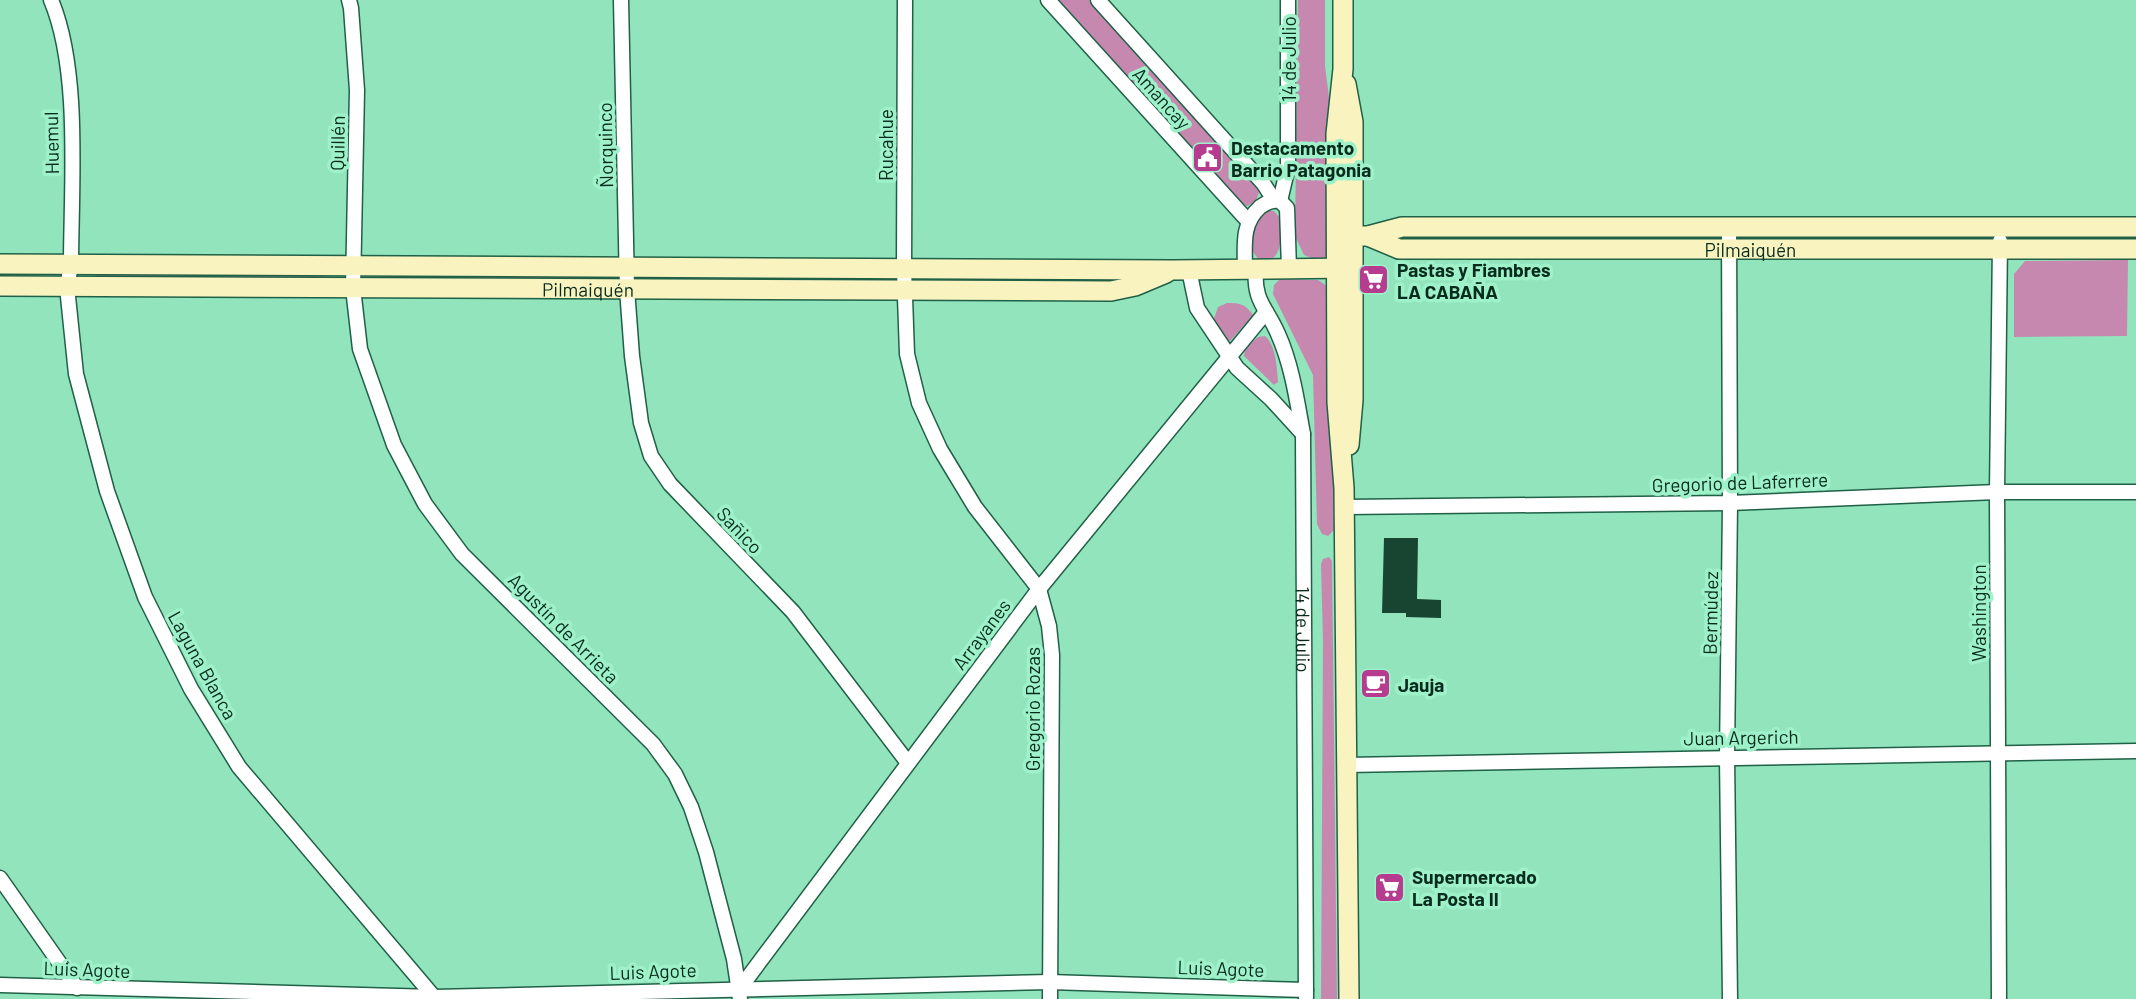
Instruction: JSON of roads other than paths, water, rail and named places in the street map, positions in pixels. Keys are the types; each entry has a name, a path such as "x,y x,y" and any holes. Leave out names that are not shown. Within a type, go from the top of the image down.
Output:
{"main road":[{"path":"1343,0 1343,69 1353,122 1352,236 1344,269 1352,414 1345,498 1349,999"},
{"name":"Pilmaiquén","path":"1352,236 1402,227 2136,227"},
{"name":"Pilmaiquén","path":"1352,236 1399,249 2136,249"},
{"name":"Pilmaiquén","path":"0,264 1344,269"},
{"name":"Pilmaiquén","path":"0,286 1111,291 1135,286 1181,270"}],"street":[{"name":"Huemul","path":"51,0 66,54 71,111 71,264 67,287"},
{"name":"Quillén","path":"349,0 357,90 354,288"},
{"name":"Ñorquinco","path":"621,0 628,289"},
{"name":"Rucahue","path":"905,0 905,290"},
{"name":"Amancay","path":"1048,0 1248,221"},
{"name":"Amancay","path":"1098,0 1277,200"},
{"name":"14 de Julio","path":"1277,200 1288,167 1288,0"},
{"path":"1248,221 1265,204 1277,200 1287,208 1289,269"},
{"name":"14 de Julio","path":"1248,221 1245,231 1254,286 1278,334 1293,380 1303,434 1306,995"},
{"name":"Bermúdez","path":"1730,227 1727,757 1730,999"},
{"name":"Washington","path":"1999,999 1997,492 2000,227"},
{"path":"1181,270 1197,308 1228,356 1303,434"},
{"name":"Laguna Blanca","path":"67,287 75,374 107,491 145,597 191,689 239,767 434,997"},
{"name":"Agustín de Arrieta","path":"354,288 360,349 394,445 425,504 462,554 653,744 675,774 691,807 706,852 734,959 740,994"},
{"name":"Sañico","path":"628,289 632,356 641,423 651,456 670,484 793,612 908,763"},
{"name":"Gregorio Rozas","path":"905,290 907,354 919,403 940,449 975,508 1039,589 1049,626 1052,655 1050,999"},
{"name":"Arrayanes","path":"740,994 1039,589 1266,312"},
{"name":"Gregorio de Laferrere","path":"1345,498 1730,503 1997,492 2136,492"},
{"name":"Juan Argerich","path":"1347,765 2136,751"},
{"path":"0,878 77,988"},
{"name":"Luis Agote","path":"0,985 434,997 740,994 1049,982 1306,995"}],"place":[{"name":"Destacamento Barrio Patagonia","path":"1208,158"},
{"name":"Pastas y Fiambres LA CABAÑA","path":"1374,280"},
{"name":"Jauja","path":"1375,684"},
{"name":"Supermercado La Posta II","path":"1389,887"}]}
